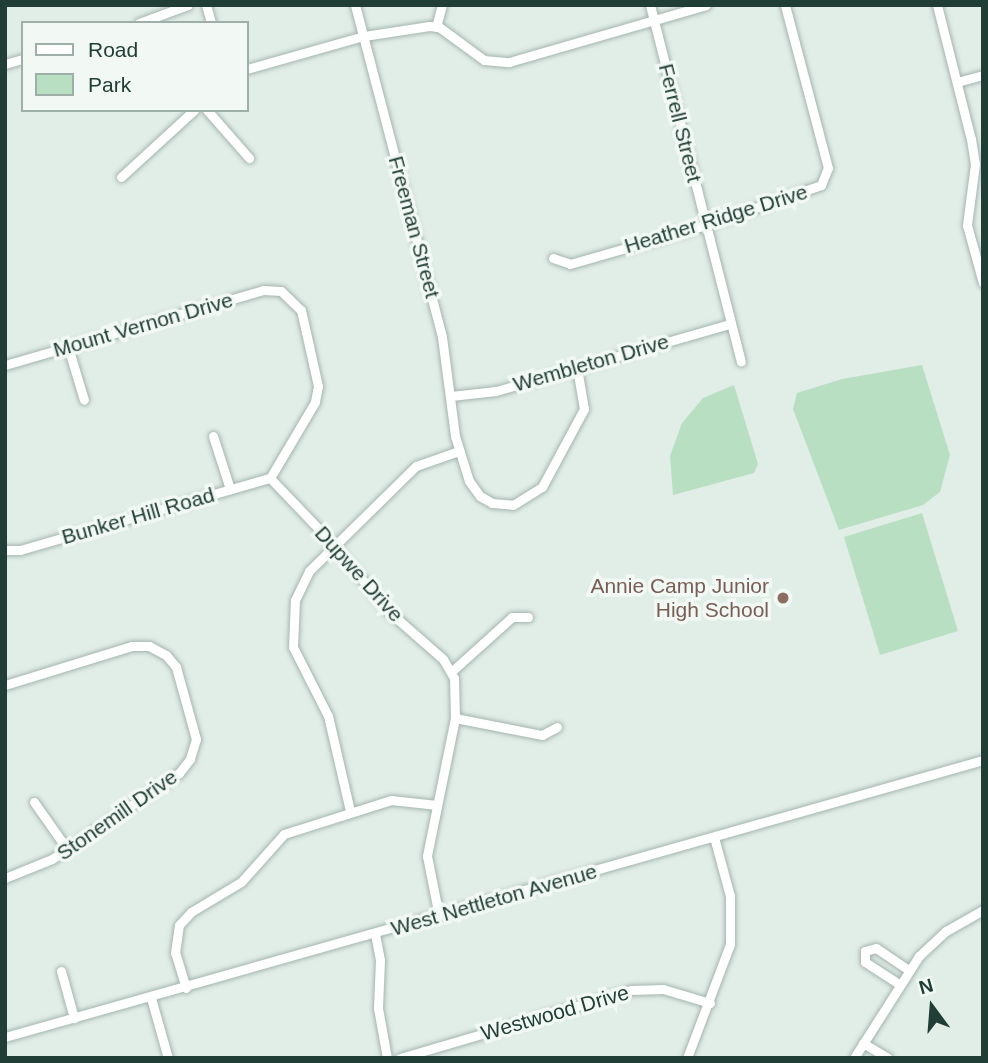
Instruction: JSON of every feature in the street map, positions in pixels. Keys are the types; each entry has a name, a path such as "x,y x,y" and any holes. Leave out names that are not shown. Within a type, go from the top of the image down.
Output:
{"street":[{"path":"144,21 188,5"},
{"name":"Freeman Street","path":"355,5 442,337 459,451 475,490 492,503 513,505 534,496 584,409 577,368"},
{"path":"436,27 442,5"},
{"name":"Ferrell Street","path":"650,5 741,362"},
{"path":"248,69 364,36 436,27 474,55 498,63 706,5"},
{"name":"Heather Ridge Drive","path":"553,258 570,264 706,225 814,189 828,171 785,5"},
{"path":"937,5 975,164 967,225 983,283"},
{"path":"957,82 983,75"},
{"path":"121,177 192,112"},
{"path":"209,112 249,158"},
{"name":"Mount Vernon Drive","path":"5,365 262,290 281,291 301,310 318,386 315,402 270,478"},
{"name":"Wembleton Drive","path":"450,396 496,391 730,324"},
{"path":"68,347 84,400"},
{"path":"213,436 230,489"},
{"path":"350,811 328,716 299,665 292,634 299,588 335,546 416,466 459,451"},
{"name":"Bunker Hill Road","path":"5,550 20,550 270,478"},
{"name":"Dupwe Drive","path":"270,478 335,546 387,610 451,672"},
{"path":"439,916 427,856 455,718 458,694 451,672 512,617 528,617"},
{"name":"Stonemill Drive","path":"5,685 131,646 159,650 176,667 196,739 190,759 179,773 40,866 5,878"},
{"path":"455,718 542,735 557,727"},
{"name":"West Nettleton Avenue","path":"5,1037 151,998 983,760"},
{"path":"186,988 174,944 186,916 241,882 290,830 391,800 437,806"},
{"path":"34,802 67,849"},
{"path":"687,1058 726,963 732,915 714,836"},
{"path":"854,1058 899,984 937,938 983,911"},
{"path":"375,934 380,960 378,1008 387,1058"},
{"path":"899,984 865,962 865,951 876,948 909,970"},
{"path":"61,971 74,1018"},
{"name":"Westwood Drive","path":"400,1058 632,990 663,989 710,1003"},
{"path":"151,998 168,1058"},
{"path":"863,1043 888,1058"}],"green space":[{"path":"922,365 950,455 940,492 923,505 839,530 793,409 797,393 842,379"},
{"path":"734,385 758,464 754,473 673,495 670,456 682,423 703,398"},
{"path":"922,513 958,631 880,655 844,537"}],"place":[{"name":"Annie Camp Junior High School","path":"783,598"}]}
